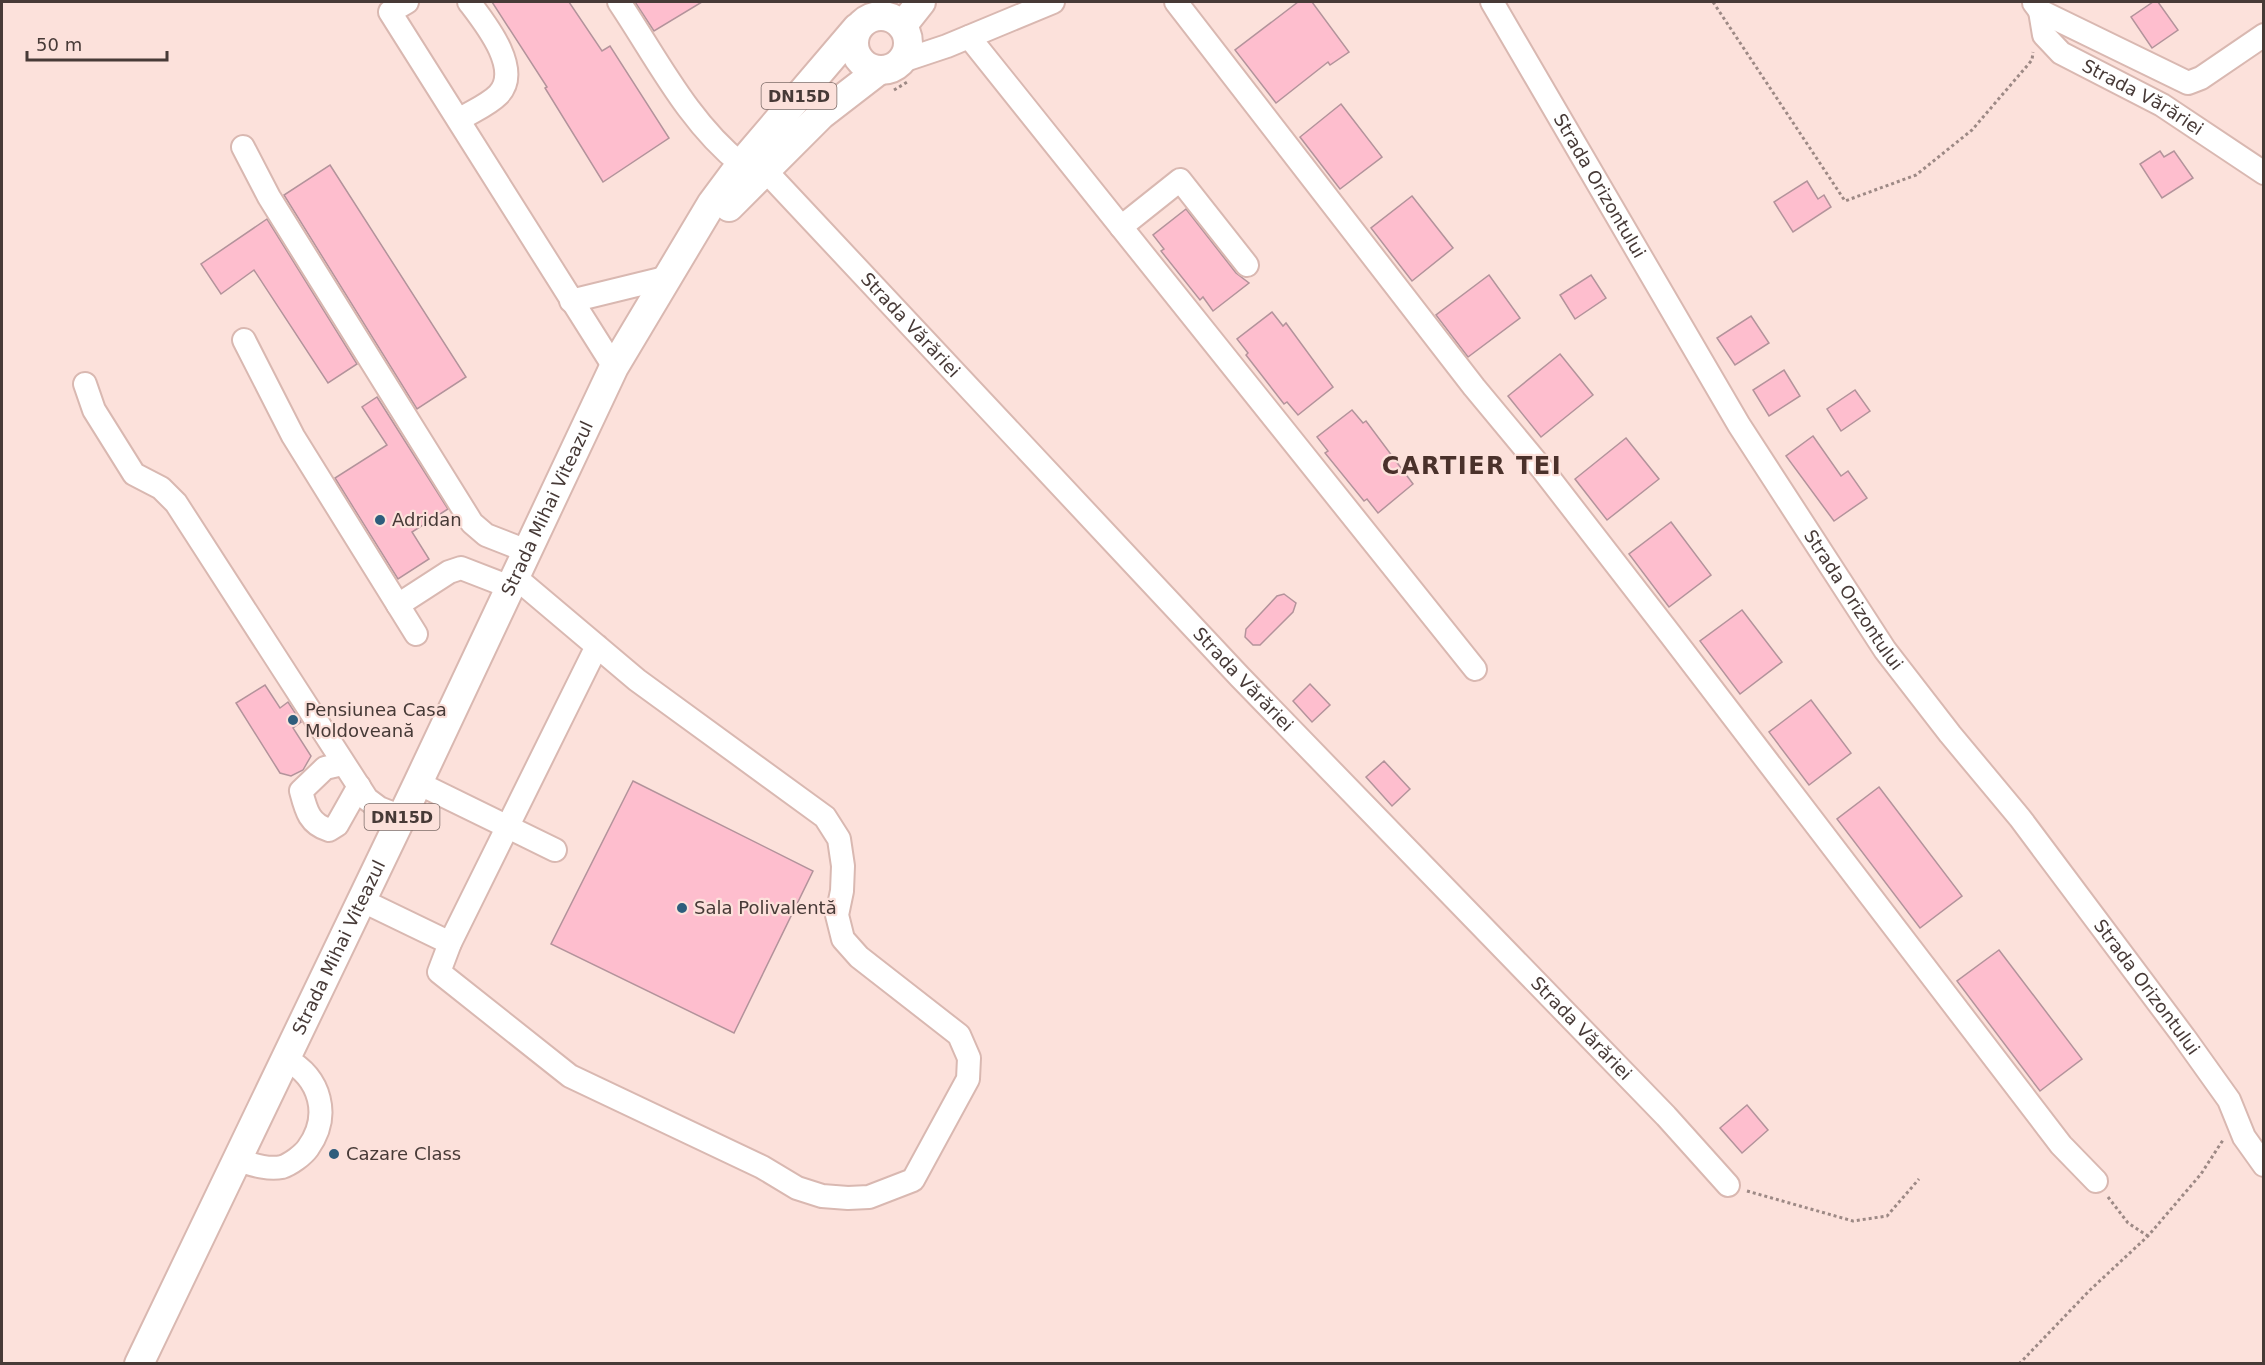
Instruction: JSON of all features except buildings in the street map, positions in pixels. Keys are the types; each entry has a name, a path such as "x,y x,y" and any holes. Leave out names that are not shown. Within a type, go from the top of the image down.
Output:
{"main road":[{"path":"902,26 921,2"},
{"path":"884,16 902,26 908,40 895,76 870,69 857,59 853,44 867,17 884,16"},
{"name":"Strada Mihai Viteazul","path":"139,1364 402,817 614,367 667,276 867,17"},
{"name":"Strada Mihai Viteazul","path":"752,167 821,115 895,76"}],"street":[{"path":"407,2 390,12 614,367"},
{"path":"459,120 498,95 508,79 507,64 469,2"},
{"name":"Strada Vărăriei","path":"620,2 695,117 715,143 752,167 1240,677 1666,1116 1728,1185"},
{"path":"895,76 969,37 1053,2"},
{"path":"1176,2 1749,736 2061,1145 2096,1181"},
{"name":"Strada Orizontului","path":"1492,2 1673,316 1739,425 1885,650 2092,913 2229,1100 2244,1137 2264,1165"},
{"path":"2037,6 2188,83 2201,78 2264,35"},
{"name":"Strada Vărăriei","path":"2037,6 2044,35 2061,53 2162,105 2264,173"},
{"path":"969,37 1476,669"},
{"path":"243,147 269,197 472,522 517,572 637,680 825,818 838,840 843,866 842,891 837,915 843,939 859,957 958,1035 969,1058 968,1079 913,1180 869,1197 822,1196 797,1188 762,1167 570,1076 439,972 450,943 597,646"},
{"path":"1121,227 1180,180 1247,265"},
{"path":"571,302 667,276"},
{"path":"244,340 293,436 416,634"},
{"path":"85,384 94,410 113,444 134,474 161,488 176,502 342,764 367,799 379,808 402,817"},
{"path":"398,605 449,572 461,568 517,572"},
{"path":"342,764 325,768 301,791 310,819 319,827 329,830 337,825 359,786"},
{"path":"418,783 555,850"},
{"path":"361,900 450,943"},
{"path":"237,1160 260,1167 283,1167 304,1154 316,1137 322,1120 315,1087 306,1075 285,1059"}],"path":[{"path":"1713,2 1845,201 1916,175 1972,130 2032,60 2034,50"},
{"path":"2019,1364 2090,1290 2148,1236 2201,1174 2237,1119"},
{"path":"1728,1185 1780,1202 1853,1221 1887,1216 1919,1179"},
{"path":"2096,1181 2128,1223 2148,1236"}],"place":[{"name":"Adridan","path":"380,520"},
{"name":"Pensiunea Casa Moldoveană","path":"293,720"},
{"name":"Sala Polivalentă","path":"682,908"},
{"name":"Cazare Class","path":"334,1154"}],"district":[{"name":"CARTIER TEI","path":"1472,466"}]}
